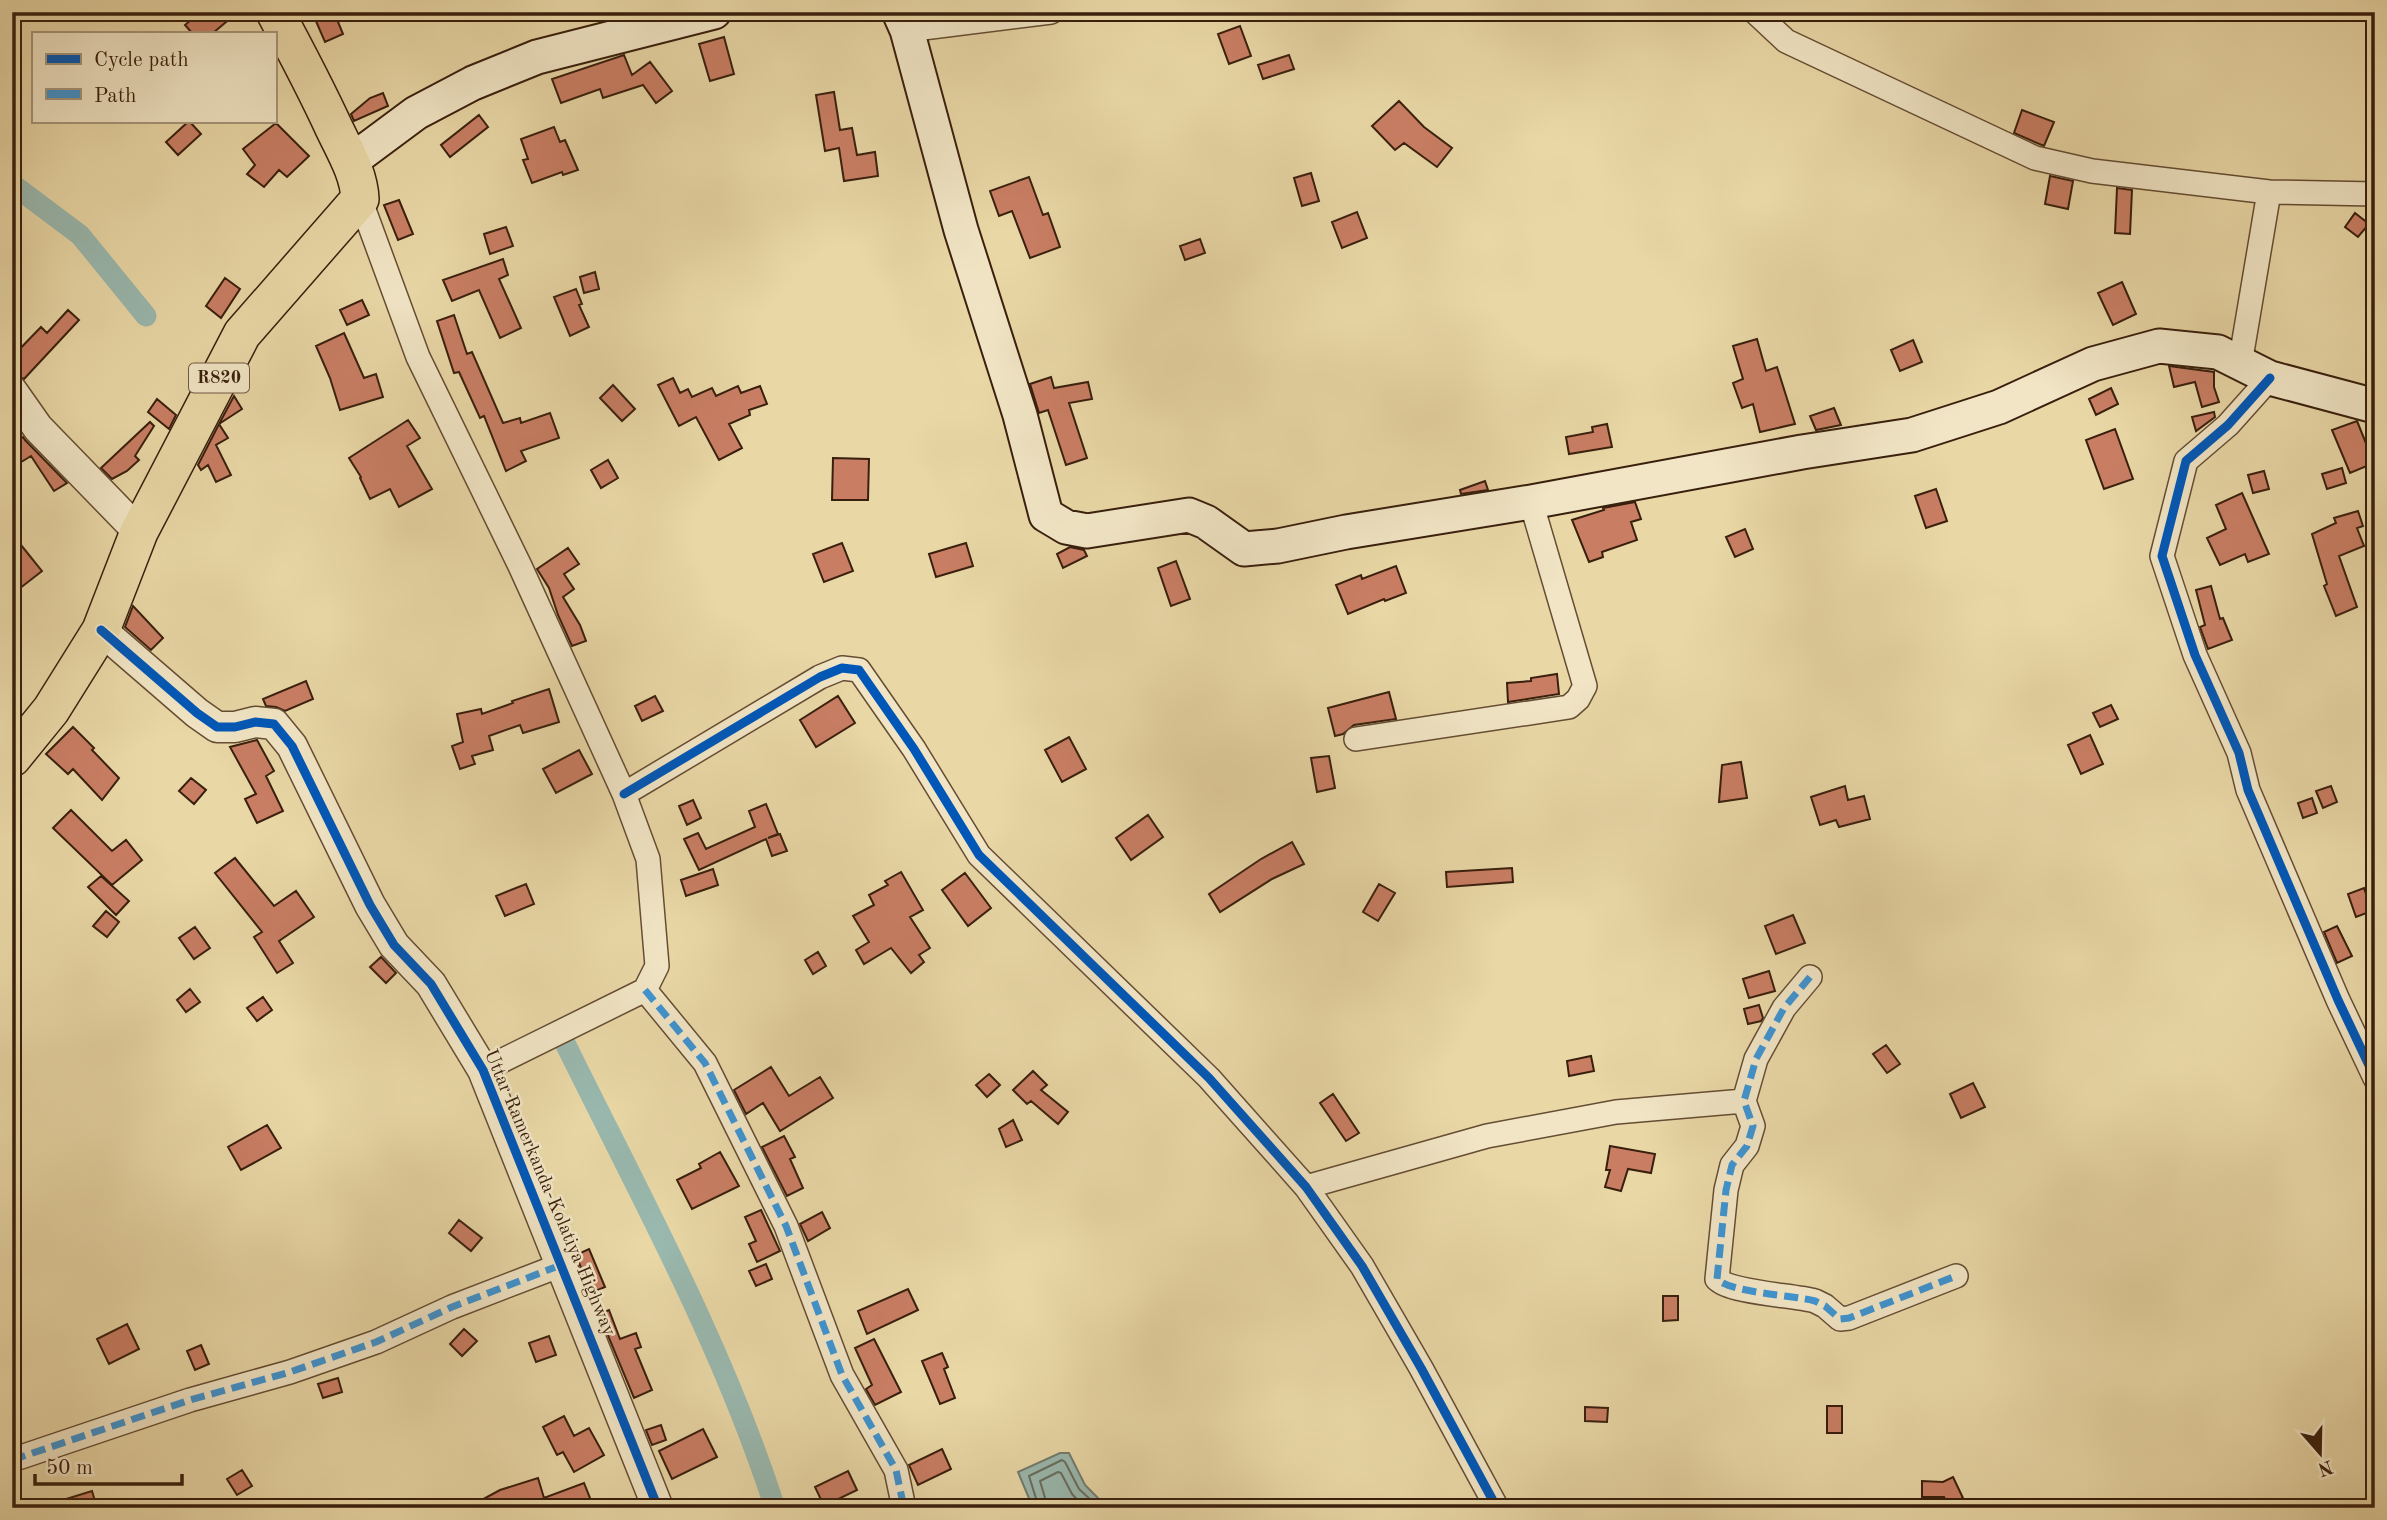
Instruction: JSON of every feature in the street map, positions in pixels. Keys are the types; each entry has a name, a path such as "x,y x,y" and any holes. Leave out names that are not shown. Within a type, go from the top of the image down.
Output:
{"main road":[{"path":"275,12 350,162 359,183 360,199"},
{"path":"350,162 416,113 473,83 537,58 713,12"},
{"path":"903,21 961,230 1020,415 1046,514 1066,527 1087,531 1189,515 1206,522 1244,549 1278,546 1802,452 1912,435 1999,407 2093,364 2159,345 2218,352 2270,378 2375,406"},
{"name":"R820","path":"12,758 51,710 102,630 139,532 242,334 360,199"}],"street":[{"path":"903,21 1051,12"},
{"path":"1755,12 1786,41 2035,158 2092,171 2269,192 2375,194"},
{"path":"2241,364 2269,192"},
{"path":"360,199 418,356 520,566 624,794 648,859 657,966 645,990 483,1070"},
{"path":"2270,378 2228,425 2186,461 2162,556 2195,654 2239,753 2248,790 2375,1078"},
{"path":"12,391 38,428 139,532"},
{"path":"1356,739 1569,707 1578,699 1585,686 1531,502"},
{"name":"Uttar Ramerkanda-Kolatiya Highway","path":"102,630 217,727 235,727 255,722 274,724 292,746 370,905 394,945 431,984 483,1070 658,1508"},
{"path":"624,794 820,677 842,668 859,670 914,749 979,855 1209,1078 1306,1187 1362,1266 1497,1508"},
{"path":"1810,977 1784,1008 1756,1059 1744,1101 1753,1126 1747,1146 1732,1165 1726,1191 1717,1273 1720,1282 1741,1289 1815,1301 1840,1319 1849,1318 1956,1276"},
{"path":"645,990 705,1063 786,1226 842,1375 896,1470 904,1508"},
{"path":"1306,1187 1487,1136 1616,1112 1744,1101"},
{"path":"12,1460 190,1400 290,1372 364,1346 452,1307 561,1265"}],"water":[{"path":"1060,1453 1069,1453 1085,1485 1098,1498 1102,1508 1033,1508 1018,1472"}],"building":[{"path":"200,12 238,12 214,32 191,32 185,25"},
{"path":"312,12 334,12 343,34 325,42"},
{"path":"1240,26 1251,56 1229,64 1218,34"},
{"path":"724,37 734,74 710,81 699,44"},
{"path":"624,55 632,75 650,62 672,91 656,103 643,85 603,98 600,89 561,103 552,79"},
{"path":"1289,55 1294,69 1263,79 1258,65"},
{"path":"834,92 840,130 852,128 857,155 875,152 878,176 844,181 839,148 825,151 816,95"},
{"path":"383,93 388,106 354,121 351,114 370,98"},
{"path":"1399,101 1424,127 1452,148 1437,167 1404,143 1395,150 1372,126"},
{"path":"2022,110 2054,122 2044,146 2014,133"},
{"path":"479,115 488,127 450,157 441,145"},
{"path":"188,122 201,134 178,155 166,142"},
{"path":"276,123 309,156 287,177 279,170 264,187 247,174 255,165 243,149"},
{"path":"554,127 560,142 565,140 578,170 563,175 562,172 532,183 523,160 528,159 521,139"},
{"path":"1311,173 1319,201 1302,206 1294,178"},
{"path":"2050,176 2073,181 2068,209 2045,204"},
{"path":"1029,177 1043,215 1048,213 1060,247 1030,258 1012,211 999,216 990,191"},
{"path":"2117,188 2132,190 2130,234 2115,233"},
{"path":"399,200 413,234 398,240 384,205"},
{"path":"1357,212 1367,238 1342,248 1332,222"},
{"path":"2355,213 2369,224 2358,237 2345,227"},
{"path":"506,227 513,246 490,254 484,234"},
{"path":"1200,239 1205,253 1185,260 1180,246"},
{"path":"503,259 508,275 499,279 521,328 500,338 479,290 452,301 443,280"},
{"path":"595,272 599,289 584,293 580,277"},
{"path":"225,278 240,289 221,318 206,306"},
{"path":"2122,282 2136,314 2113,325 2098,293"},
{"path":"576,289 582,304 579,305 589,327 570,336 554,297"},
{"path":"362,300 369,315 347,325 340,310"},
{"path":"68,310 79,320 24,379 12,374 12,357 41,327 47,333"},
{"path":"454,315 467,354 472,352 503,423 520,418 521,423 550,413 559,438 521,451 526,461 506,471 484,416 480,418 459,372 454,373 437,321"},
{"path":"344,333 364,378 376,374 383,397 340,410 316,346"},
{"path":"1757,339 1766,371 1777,367 1795,424 1760,432 1753,404 1742,408 1733,383 1743,379 1733,346"},
{"path":"1913,340 1922,362 1900,371 1891,350"},
{"path":"2169,366 2214,372 2214,387 2219,402 2202,407 2195,382 2174,387"},
{"path":"1051,377 1054,388 1088,382 1092,399 1069,403 1087,458 1066,465 1048,410 1039,413 1030,384"},
{"path":"673,378 680,393 688,389 692,397 712,388 716,396 738,386 741,393 760,386 767,404 749,410 750,415 729,424 742,448 719,460 696,417 679,426 658,385"},
{"path":"613,385 635,409 622,421 600,398"},
{"path":"2111,388 2118,404 2096,415 2089,399"},
{"path":"234,396 242,409 219,424"},
{"path":"157,399 176,415 169,429 148,412"},
{"path":"1834,408 1841,425 1816,430 1810,416"},
{"path":"2214,412 2215,417 2196,431 2192,417"},
{"path":"408,420 420,438 407,446 432,489 399,507 390,489 370,499 349,458"},
{"path":"2357,421 2374,463 2350,473 2332,430"},
{"path":"150,422 154,426 135,456 139,460 112,479 101,468"},
{"path":"219,424 228,438 216,445 231,475 216,482 208,465 201,470 198,465"},
{"path":"1607,424 1612,447 1569,454 1566,437 1593,432 1592,427"},
{"path":"2115,429 2133,479 2104,489 2086,440"},
{"path":"23,437 67,483 54,491 31,456 18,464 12,455 12,444"},
{"path":"833,458 869,459 868,500 832,500"},
{"path":"608,460 618,478 601,488 591,470"},
{"path":"2342,468 2346,483 2327,489 2322,474"},
{"path":"2264,471 2269,489 2253,493 2248,475"},
{"path":"1485,481 1488,490 1461,494 1460,490"},
{"path":"1936,489 1947,521 1926,528 1915,496"},
{"path":"2242,493 2269,554 2248,562 2245,554 2220,565 2207,538 2226,529 2216,505"},
{"path":"1635,502 1641,519 1631,522 1637,540 1602,552 1603,557 1589,562 1572,520 1604,510 1603,508"},
{"path":"2358,511 2363,526 2357,528 2364,546 2339,556 2357,607 2336,616 2324,586 2327,584 2312,534 2336,523 2334,518"},
{"path":"1745,529 1753,549 1735,557 1726,537"},
{"path":"842,543 853,571 824,582 813,554"},
{"path":"966,543 973,566 936,577 929,554"},
{"path":"21,545 42,571 19,589 12,581 12,552"},
{"path":"1070,547 1084,550 1087,556 1063,568 1057,554"},
{"path":"568,548 579,564 564,574 574,589 563,597 586,641 572,646 549,588 537,569"},
{"path":"1176,561 1190,599 1171,606 1158,568"},
{"path":"1396,566 1406,593 1348,614 1336,585 1361,575 1362,579"},
{"path":"2211,586 2220,619 2223,618 2232,640 2208,649 2200,627 2205,625 2196,590"},
{"path":"133,606 163,638 151,650 125,627"},
{"path":"1557,674 1559,694 1508,702 1507,683 1531,681 1531,678"},
{"path":"306,681 313,699 285,711 266,706 263,699"},
{"path":"549,689 559,722 523,733 520,725 489,736 493,750 472,756 475,764 460,769 452,746 463,742 457,714 481,709 482,714"},
{"path":"1389,692 1396,719 1354,725 1343,734 1335,736 1328,708"},
{"path":"655,696 663,711 642,721 635,706"},
{"path":"838,696 855,723 816,747 800,720"},
{"path":"2111,705 2118,719 2100,727 2093,713"},
{"path":"73,727 119,778 102,800 73,769 68,774 46,754"},
{"path":"2090,735 2103,764 2081,774 2068,745"},
{"path":"1069,737 1086,769 1062,782 1045,750"},
{"path":"257,740 274,771 266,776 283,811 257,823 245,799 256,794 230,747"},
{"path":"579,750 592,774 556,793 543,769"},
{"path":"1329,756 1335,788 1317,792 1311,758"},
{"path":"1741,762 1747,798 1719,802 1722,765"},
{"path":"191,778 206,790 194,804 179,791"},
{"path":"1845,786 1848,800 1864,796 1870,819 1839,827 1836,820 1820,825 1811,797"},
{"path":"2331,786 2337,802 2323,808 2316,791"},
{"path":"2312,798 2317,813 2303,818 2298,803"},
{"path":"693,800 701,818 687,825 679,806"},
{"path":"766,804 778,834 768,838 780,834 787,851 772,856 766,839 699,870 684,839 698,833 706,849 755,827 749,811"},
{"path":"71,810 112,851 126,840 142,860 112,885 53,828"},
{"path":"1148,815 1163,837 1131,860 1116,838"},
{"path":"1292,842 1304,864 1272,879 1220,912 1209,894"},
{"path":"235,858 274,906 296,891 314,917 279,941 293,963 277,973 254,937 262,932 215,873"},
{"path":"1512,868 1513,882 1447,887 1446,872"},
{"path":"713,869 718,885 686,896 681,880"},
{"path":"901,872 923,910 910,917 930,948 919,955 924,962 911,973 891,948 864,964 856,950 869,942 853,916 874,905 869,895 888,885 885,881"},
{"path":"965,873 991,908 968,926 942,890"},
{"path":"101,876 129,901 116,915 88,887"},
{"path":"526,884 534,904 505,916 496,896"},
{"path":"1379,884 1395,893 1378,921 1363,912"},
{"path":"2364,888 2372,911 2356,917 2348,894"},
{"path":"106,911 119,922 107,937 93,926"},
{"path":"1793,915 1805,943 1776,954 1765,926"},
{"path":"2337,926 2352,956 2337,963 2324,932"},
{"path":"195,927 210,948 194,959 179,938"},
{"path":"818,952 826,966 813,974 805,960"},
{"path":"381,957 396,973 386,983 370,967"},
{"path":"1769,971 1775,991 1749,998 1743,979"},
{"path":"190,989 200,1002 186,1012 177,1000"},
{"path":"263,997 272,1010 257,1021 247,1008"},
{"path":"1759,1005 1763,1018 1748,1024 1744,1009"},
{"path":"1886,1045 1900,1064 1887,1073 1873,1054"},
{"path":"1591,1056 1594,1071 1569,1076 1567,1061"},
{"path":"771,1067 789,1096 820,1077 833,1098 780,1131 763,1103 746,1114 734,1090"},
{"path":"1033,1071 1047,1085 1041,1090 1068,1112 1058,1124 1031,1101 1027,1104 1013,1090"},
{"path":"989,1074 1000,1085 987,1097 976,1085"},
{"path":"1973,1083 1985,1107 1961,1118 1950,1094"},
{"path":"1333,1094 1359,1133 1346,1141 1320,1103"},
{"path":"1013,1120 1022,1140 1006,1147 999,1129"},
{"path":"267,1125 281,1148 241,1170 228,1147"},
{"path":"784,1136 795,1157 790,1159 803,1188 787,1196 762,1147"},
{"path":"1610,1146 1655,1154 1651,1173 1628,1169 1621,1191 1605,1187 1610,1170 1606,1170"},
{"path":"720,1152 739,1186 692,1209 677,1180 701,1168 699,1164"},
{"path":"761,1210 780,1251 757,1262 749,1244 756,1241 745,1217"},
{"path":"822,1212 830,1228 808,1241 800,1224"},
{"path":"459,1220 482,1238 471,1251 449,1233"},
{"path":"589,1249 605,1287 591,1293 576,1255"},
{"path":"766,1264 772,1279 756,1286 749,1271"},
{"path":"908,1289 918,1310 867,1334 858,1311"},
{"path":"1663,1296 1678,1296 1678,1320 1663,1321"},
{"path":"609,1310 620,1339 636,1333 641,1347 635,1349 652,1390 634,1398 599,1314"},
{"path":"127,1324 139,1349 109,1364 97,1339"},
{"path":"464,1329 477,1341 462,1356 450,1344"},
{"path":"549,1336 556,1355 536,1362 529,1343"},
{"path":"874,1339 901,1392 875,1405 866,1389 872,1385 855,1348"},
{"path":"201,1345 209,1364 195,1370 187,1351"},
{"path":"942,1353 948,1367 944,1369 955,1398 940,1404 922,1361"},
{"path":"338,1378 342,1392 323,1398 318,1384"},
{"path":"1827,1406 1842,1406 1842,1433 1827,1433"},
{"path":"1585,1407 1608,1408 1607,1422 1585,1421"},
{"path":"564,1416 574,1436 589,1428 604,1455 574,1472 563,1452 557,1455 543,1427"},
{"path":"661,1425 666,1440 652,1445 646,1430"},
{"path":"703,1429 717,1457 672,1479 659,1451"},
{"path":"942,1449 951,1469 918,1485 909,1465"},
{"path":"242,1470 252,1486 237,1495 227,1479"},
{"path":"848,1471 857,1490 824,1506 815,1487"},
{"path":"1953,1477 1963,1498 1948,1505 1944,1497 1922,1497 1922,1481 1943,1482"},
{"path":"538,1478 544,1498 584,1483 594,1508 467,1508 500,1490"},
{"path":"92,1491 97,1508 51,1508 50,1504"}],"waterway":[{"path":"12,184 80,235 146,316"},
{"path":"562,1037 704,1327 754,1447 775,1508"}],"marked path":[{"path":"1810,977 1784,1008 1756,1059 1744,1101 1753,1126 1747,1146 1732,1165 1726,1190 1717,1279 1724,1284 1748,1291 1815,1301 1840,1319 1849,1318 1956,1276"},
{"path":"645,990 705,1063 786,1226 842,1375 896,1470 904,1508"},
{"path":"12,1460 190,1400 290,1372 376,1342 452,1307 561,1265"}],"cycle path":[{"path":"2270,378 2228,425 2186,461 2162,556 2195,655 2239,753 2248,790 2338,1000 2375,1078"},
{"path":"101,630 217,727 235,727 255,722 274,724 292,746 370,905 394,945 431,984 483,1070 658,1508"},
{"path":"624,794 820,677 842,668 859,670 914,749 979,855 1209,1078 1306,1187 1362,1266 1497,1508"}]}
